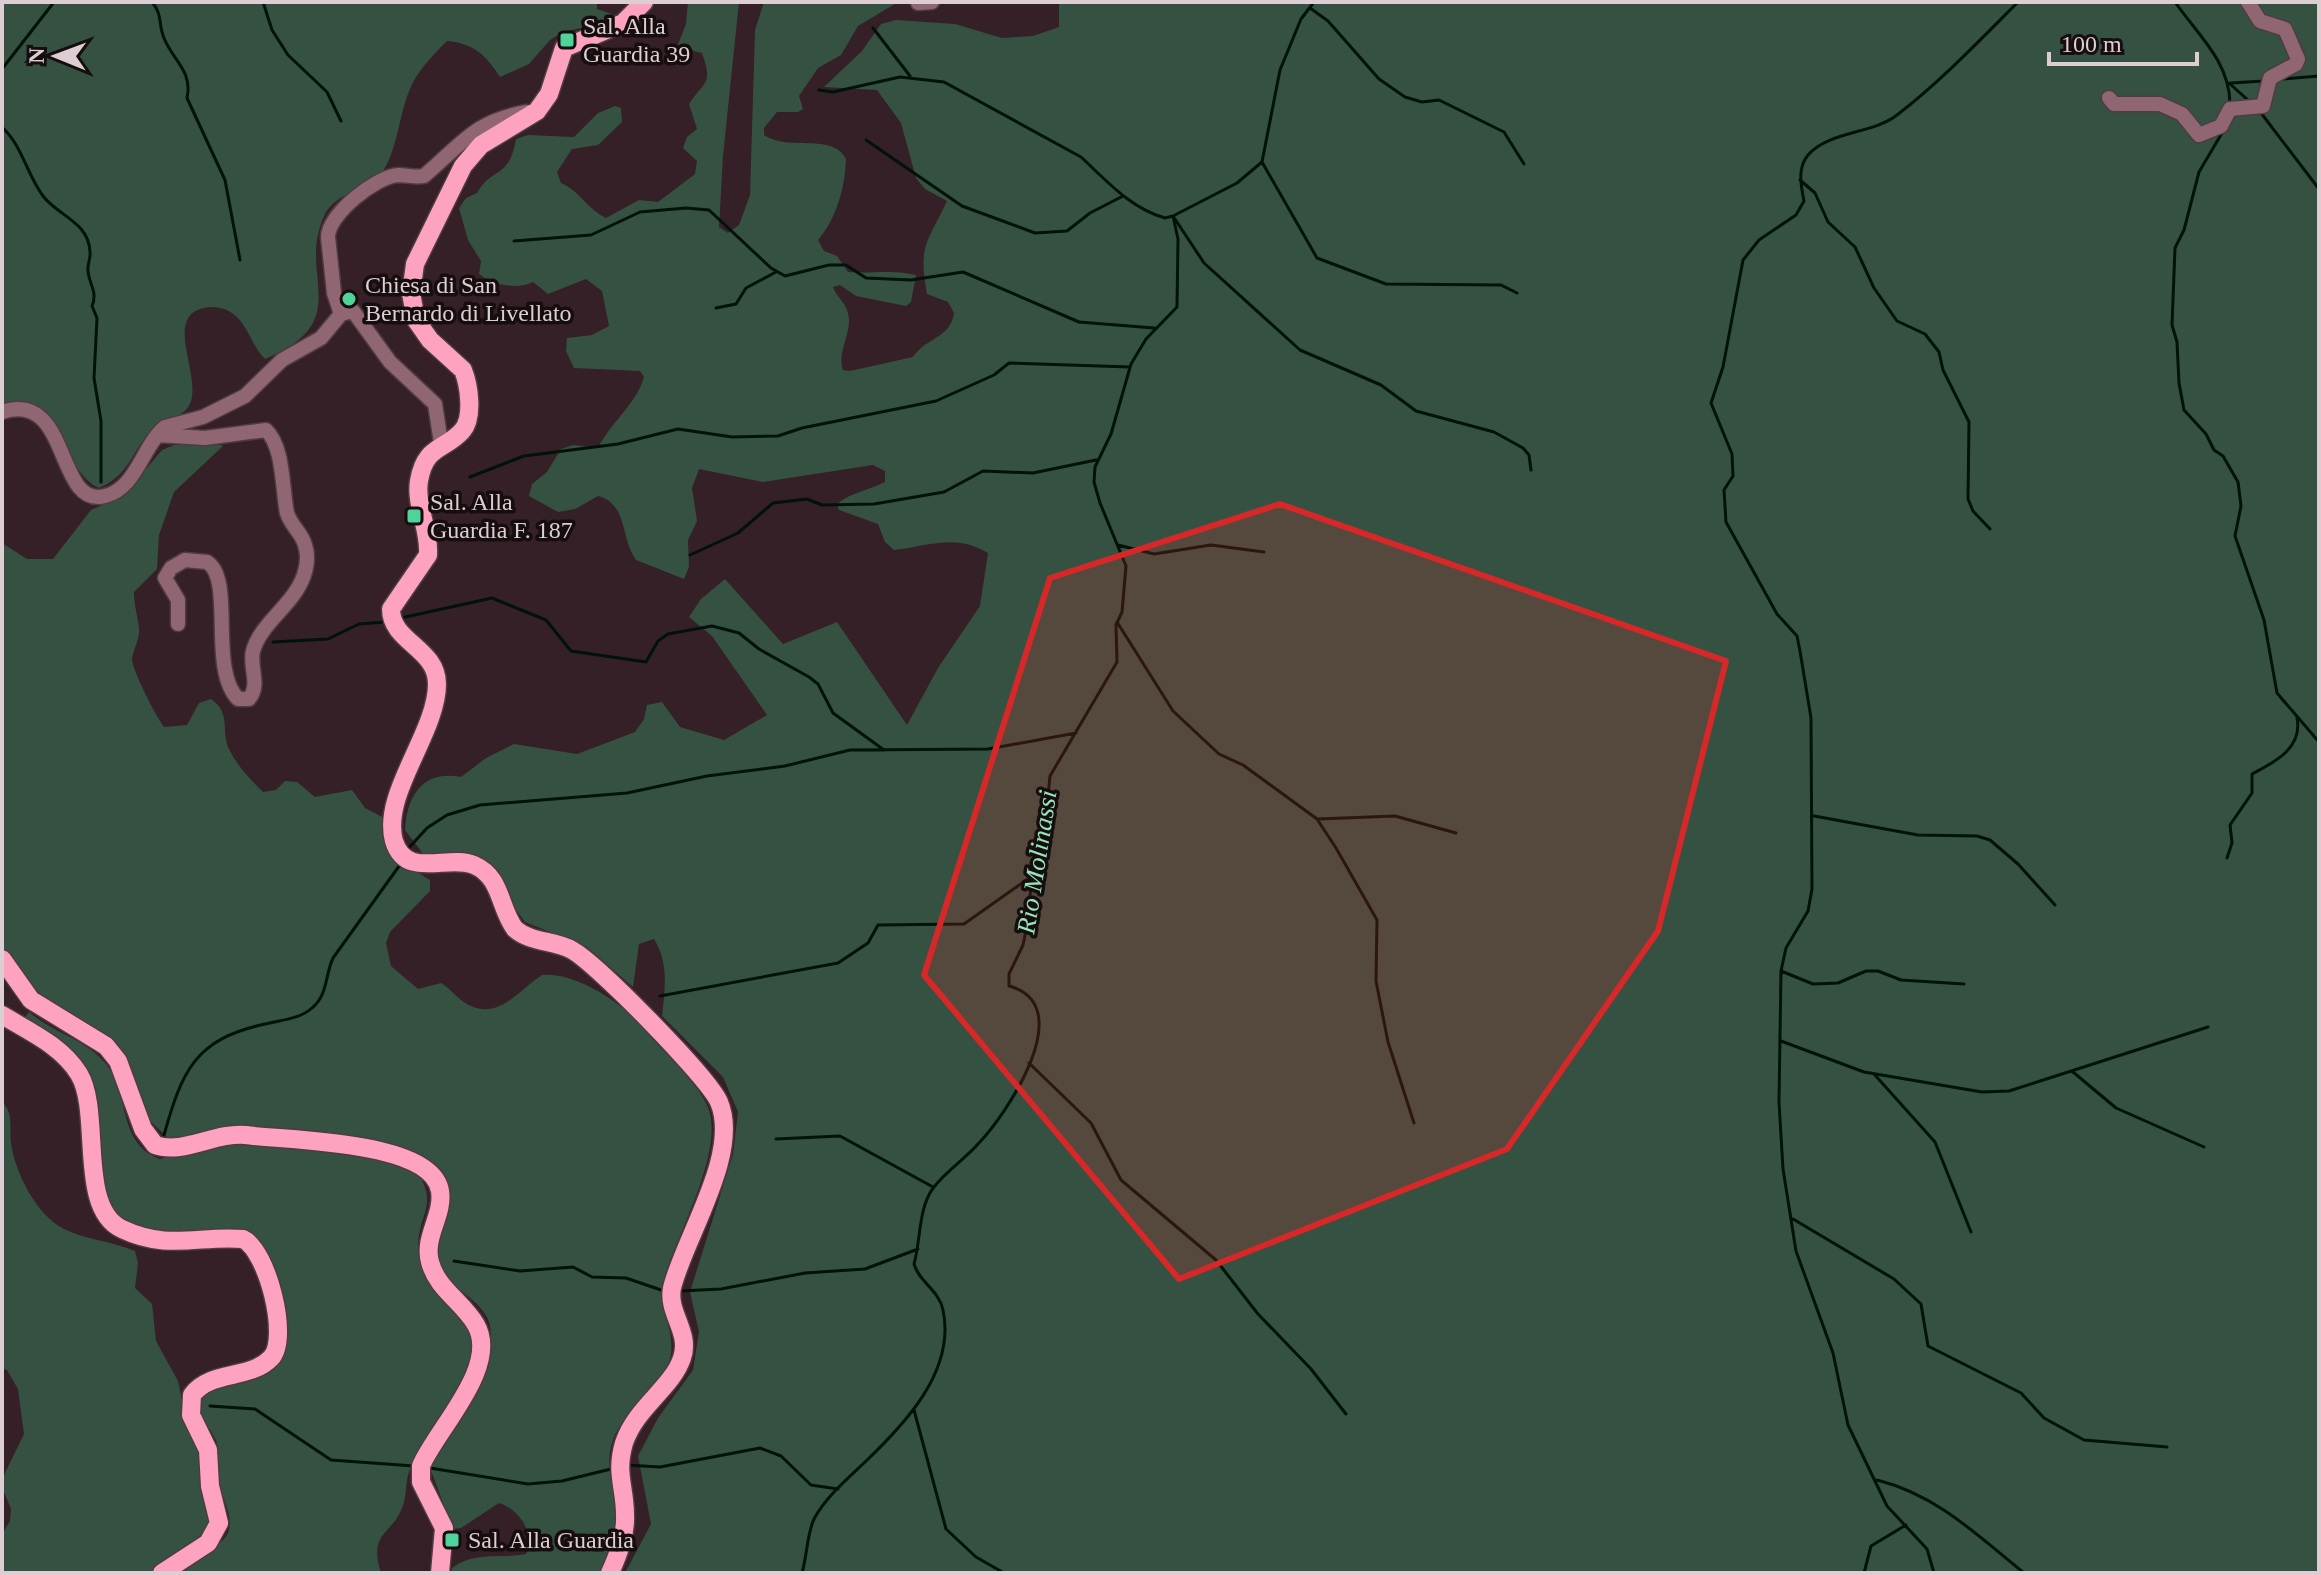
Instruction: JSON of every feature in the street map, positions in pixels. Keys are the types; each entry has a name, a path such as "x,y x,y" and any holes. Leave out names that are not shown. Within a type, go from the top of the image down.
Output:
{"main road":[{"path":"610,1573 625,1528 618,1471 626,1438 637,1414 682,1356 684,1331 671,1296 722,1147 722,1112 699,1073 581,956 515,929 496,885 483,870 467,863 416,863 404,857 395,843 394,811 430,716 437,684 431,662 397,630 391,609 428,555 418,488 425,462 441,443 462,431 467,422 466,379 457,362 430,340 416,320 411,293 415,264 471,154 537,111 549,94 564,48 623,23 644,2"},
{"path":"2,959 31,1000 106,1046 118,1061 143,1129 155,1145 174,1148 224,1133 246,1135 380,1150 417,1162 433,1173 440,1197 428,1247 429,1260 440,1283 472,1318 481,1343 465,1392 421,1466 421,1482 444,1528 440,1573"},
{"path":"2,1015 53,1046 81,1077 98,1196 113,1224 137,1234 174,1242 243,1239 253,1244 263,1261 279,1327 279,1345 264,1364 215,1379 192,1395 191,1415 208,1450 210,1486 219,1523 208,1543 162,1573"}],"street":[{"path":"918,3 932,2"},
{"path":"2109,98 2114,104 2160,104 2182,114 2199,135 2221,126 2230,109 2263,106 2270,78 2298,59 2285,29 2260,21 2248,2"},
{"path":"341,314 334,293 328,237 328,230 341,210 396,175 424,176 455,144 488,124 537,111"},
{"path":"2,412 24,410 39,415 52,432 80,487 97,497 117,491 131,477 165,427 203,417 245,396 282,360 321,338 341,314 353,311 390,362 435,404 441,443"},
{"path":"157,435 205,438 266,430 273,439 288,517 305,543 306,564 291,600 256,645 252,659 255,689 249,699 242,701 235,697 226,673 221,640 219,576 215,567 201,560 185,560 171,568 165,578 178,600 178,624"}],"highlighted area":[{"path":"1280,504 1726,661 1658,931 1507,1149 1179,1279 924,975 1050,578"}],"green space":[{"path":"2,2 597,2 597,9 615,15 594,25 563,32 550,40 529,64 500,77 478,52 464,44 447,41 413,82 392,152 383,171 377,178 330,206 325,214 316,257 317,312 309,329 293,344 265,359 242,323 231,312 214,307 192,313 186,322 185,334 193,389 189,406 149,433 119,475 99,488 85,478 48,418 36,408 21,403 2,405"},
{"path":"688,2 739,2 719,227 728,233 739,225 750,195 755,30 764,2 898,2 858,26 841,55 818,68 799,96 803,109 798,112 777,112 764,128 764,135 774,140 831,146 846,159 839,202 818,240 824,251 837,256 848,272 916,275 911,302 906,306 856,296 840,285 833,287 849,318 841,363 843,370 850,371 913,357 948,328 954,313 948,302 927,294 924,278 926,245 947,201 925,189 916,178 901,123 877,90 824,87 862,51 881,24 896,20 955,24 1002,38 1033,36 1059,27 1059,2 2319,2 2319,1573 625,1573 651,1524 638,1456 658,1418 693,1370 699,1332 690,1292 733,1154 738,1112 723,1077 662,1016 664,967 654,939 639,944 633,987 587,947 525,922 478,858 424,855 405,830 409,806 427,781 436,777 461,777 486,758 514,744 577,754 635,732 644,719 647,705 662,702 680,727 724,740 767,715 712,636 689,617 701,599 725,579 783,644 837,622 907,725 938,668 980,606 988,553 953,542 894,550 885,542 878,524 839,510 837,504 842,500 885,482 885,471 873,465 763,482 699,469 692,488 697,521 688,540 689,567 684,579 636,560 619,514 608,500 598,496 575,509 558,512 529,496 532,484 547,472 561,449 573,445 598,448 636,395 644,377 640,371 574,368 566,351 567,338 592,335 609,326 602,291 586,279 548,294 533,282 513,286 485,278 479,274 481,261 468,240 459,208 466,198 477,193 488,179 505,167 516,139 528,135 574,137 598,113 615,106 621,108 622,122 598,145 572,149 557,172 561,183 606,218 639,200 658,202 695,174 697,161 683,148 687,137 697,129 689,104 706,82 707,71 702,53 677,47 686,24"},
{"path":"174,445 223,446 174,492 159,535 157,569 134,592 139,633 133,665 164,727 187,725 199,703 211,699 224,717 227,744 233,757 263,792 276,790 285,781 297,782 315,797 352,790 365,808 386,819 400,862 430,880 430,891 390,932 386,943 391,966 418,989 441,983 467,1004 491,1009 509,1001 542,975 555,975 584,984 635,1019 686,1074 706,1103 711,1121 711,1143 706,1166 664,1281 664,1304 671,1337 670,1359 659,1379 622,1423 612,1443 610,1468 616,1525 599,1573 451,1573 452,1568 470,1559 526,1554 529,1538 519,1516 499,1503 461,1528 453,1529 430,1468 474,1392 489,1348 491,1329 485,1314 448,1279 439,1266 437,1244 447,1198 445,1176 430,1161 403,1151 366,1144 280,1140 181,1141 167,1137 148,1119 128,1062 50,1006 2,949 2,543 27,559 53,559 91,510 123,496 162,450"},
{"path":"29,1012 99,1056 114,1077 137,1142 160,1159 237,1141 410,1163 420,1178 427,1200 418,1241 419,1255 432,1284 469,1333 471,1366 459,1395 415,1458 402,1508 379,1542 377,1549 381,1573 172,1573 219,1544 230,1525 218,1480 217,1443 198,1408 202,1394 256,1372 282,1357 286,1336 281,1304 264,1248 251,1240 149,1230 131,1225 118,1216 100,1179 95,1113 86,1071 70,1048 23,1020"},
{"path":"2,1102 10,1116 11,1143 17,1167 28,1192 44,1214 72,1233 135,1251 138,1263 135,1288 152,1304 156,1341 178,1381 185,1415 201,1445 214,1504 210,1528 151,1573 2,1573 2,1534 10,1521 11,1509 2,1487 4,1475 24,1434 18,1389 7,1370 2,1368"}],"waterway":[{"path":"2,69 54,2"},
{"path":"152,2 158,11 164,38 185,73 187,98 225,180 240,260"},
{"path":"263,2 272,30 288,55 327,92 341,121"},
{"name":"Rio Molinassi","path":"802,1573 810,1531 819,1511 895,1432 934,1375 942,1354 945,1333 943,1310 914,1264 925,1204 939,1181 978,1144 1005,1109 1031,1061 1038,1036 1038,1014 1029,997 1009,986 1009,974 1023,945 1027,926 1033,866 1046,817 1050,776 1117,662 1116,625 1122,612 1126,566 1100,503 1094,482 1095,467 1111,434 1131,364 1146,339 1177,307 1178,239 1173,216 1237,183 1262,162 1280,70 1301,19 1314,2"},
{"path":"1934,1573 1927,1549 1887,1506 1848,1425 1833,1353 1796,1251 1783,1169 1779,1102 1781,971 1786,948 1808,911 1812,889 1811,718 1797,636 1777,614 1726,522 1724,490 1733,476 1732,454 1711,403 1723,367 1743,260 1759,240 1796,215 1804,201 1801,171 1808,155 1827,141 1876,126 1897,115 1944,75 2018,2"},
{"path":"2175,2 2218,61 2230,103"},
{"path":"1310,8 1328,21 1379,79 1405,97 1422,102 1439,100 1504,132 1524,164"},
{"path":"873,28 910,76"},
{"path":"2283,79 2319,76"},
{"path":"819,90 833,92 900,77 944,82 1081,157 1141,208 1165,218 1173,216 1204,263 1300,350 1381,385 1416,411 1494,432 1523,448 1529,455 1531,470"},
{"path":"2231,83 2264,81"},
{"path":"2229,83 2250,102"},
{"path":"2261,113 2319,189"},
{"path":"2,127 15,143 43,196 79,226 88,242 88,271 94,292 92,306 97,318 94,378 101,421 101,482"},
{"path":"2222,133 2199,172 2184,230 2175,248 2172,325 2177,342 2179,383 2184,410 2206,434 2214,450 2223,456 2238,482 2241,506 2235,536 2264,620 2277,693 2319,742"},
{"path":"866,140 962,206 1035,233 1067,231 1090,213 1123,196"},
{"path":"1262,162 1317,258 1386,284 1501,285 1517,293"},
{"path":"1800,180 1815,193 1828,222 1855,247 1874,288 1897,321 1925,334 1939,352 1943,370 1969,422 1968,499 1973,511 1990,529"},
{"path":"514,241 591,235 640,212 686,208 709,210 771,268 785,276 829,265 846,265 866,278 911,280 963,272 1079,322 1154,328"},
{"path":"716,308 736,304 746,288 776,272"},
{"path":"470,477 524,456 618,444 678,429 732,437 778,436 802,428 936,401 994,375 1009,363 1130,367"},
{"path":"690,555 738,533 773,503 807,499 822,505 874,504 944,492 983,471 1033,473 1096,460"},
{"path":"1118,545 1154,554 1211,545 1264,552"},
{"path":"401,618 492,598 546,620 571,651 646,662 658,641 668,634 712,626 739,633 759,649 818,684 833,713 884,750"},
{"path":"273,642 328,639 359,624 385,622"},
{"path":"1117,622 1173,711 1219,754 1243,765 1317,819 1336,848 1377,920 1376,981 1388,1042 1414,1123"},
{"path":"2227,858 2232,843 2230,825 2252,793 2252,774 2278,759 2291,746 2298,729 2297,718"},
{"path":"406,851 427,828 447,815 480,805 627,793 707,776 785,766 850,750 988,749 1076,733"},
{"path":"1318,819 1395,816 1456,833"},
{"path":"1814,816 1918,835 1977,836 1990,840 2018,864 2055,905"},
{"path":"164,1135 185,1076 207,1049 241,1030 302,1015 317,1003 324,991 333,958 402,862"},
{"path":"660,996 838,963 868,943 878,925 964,924 1032,876"},
{"path":"1781,971 1813,984 1838,983 1866,971 1878,971 1901,980 1964,984"},
{"path":"1781,1041 1864,1072 1982,1092 2009,1091 2208,1027"},
{"path":"1029,1063 1091,1123 1121,1180 1216,1260 1258,1314 1311,1369 1346,1414"},
{"path":"2073,1072 2116,1108 2204,1147"},
{"path":"1874,1074 1935,1142 1971,1232"},
{"path":"776,1139 840,1136 933,1187"},
{"path":"1793,1219 1894,1279 1921,1304 1928,1346 2021,1393 2044,1418 2084,1440 2167,1447"},
{"path":"680,1291 721,1289 805,1273 865,1269 918,1249"},
{"path":"454,1261 520,1271 573,1267 592,1277 626,1278 664,1291"},
{"path":"210,1406 255,1409 331,1460 414,1466"},
{"path":"914,1410 946,1529 976,1557 1004,1573"},
{"path":"626,1465 660,1467 760,1448 781,1456 811,1485 838,1489"},
{"path":"430,1468 528,1484 562,1481 615,1468"},
{"path":"1877,1480 1937,1506 2024,1573"},
{"path":"1864,1573 1871,1546 1906,1525"}],"place":[{"name":"Sal. Alla Guardia 39","path":"567,40"},
{"name":"Chiesa di San Bernardo di Livellato","path":"349,299"},
{"name":"Sal. Alla Guardia F. 187","path":"414,516"},
{"name":"Sal. Alla Guardia","path":"452,1540"}]}
